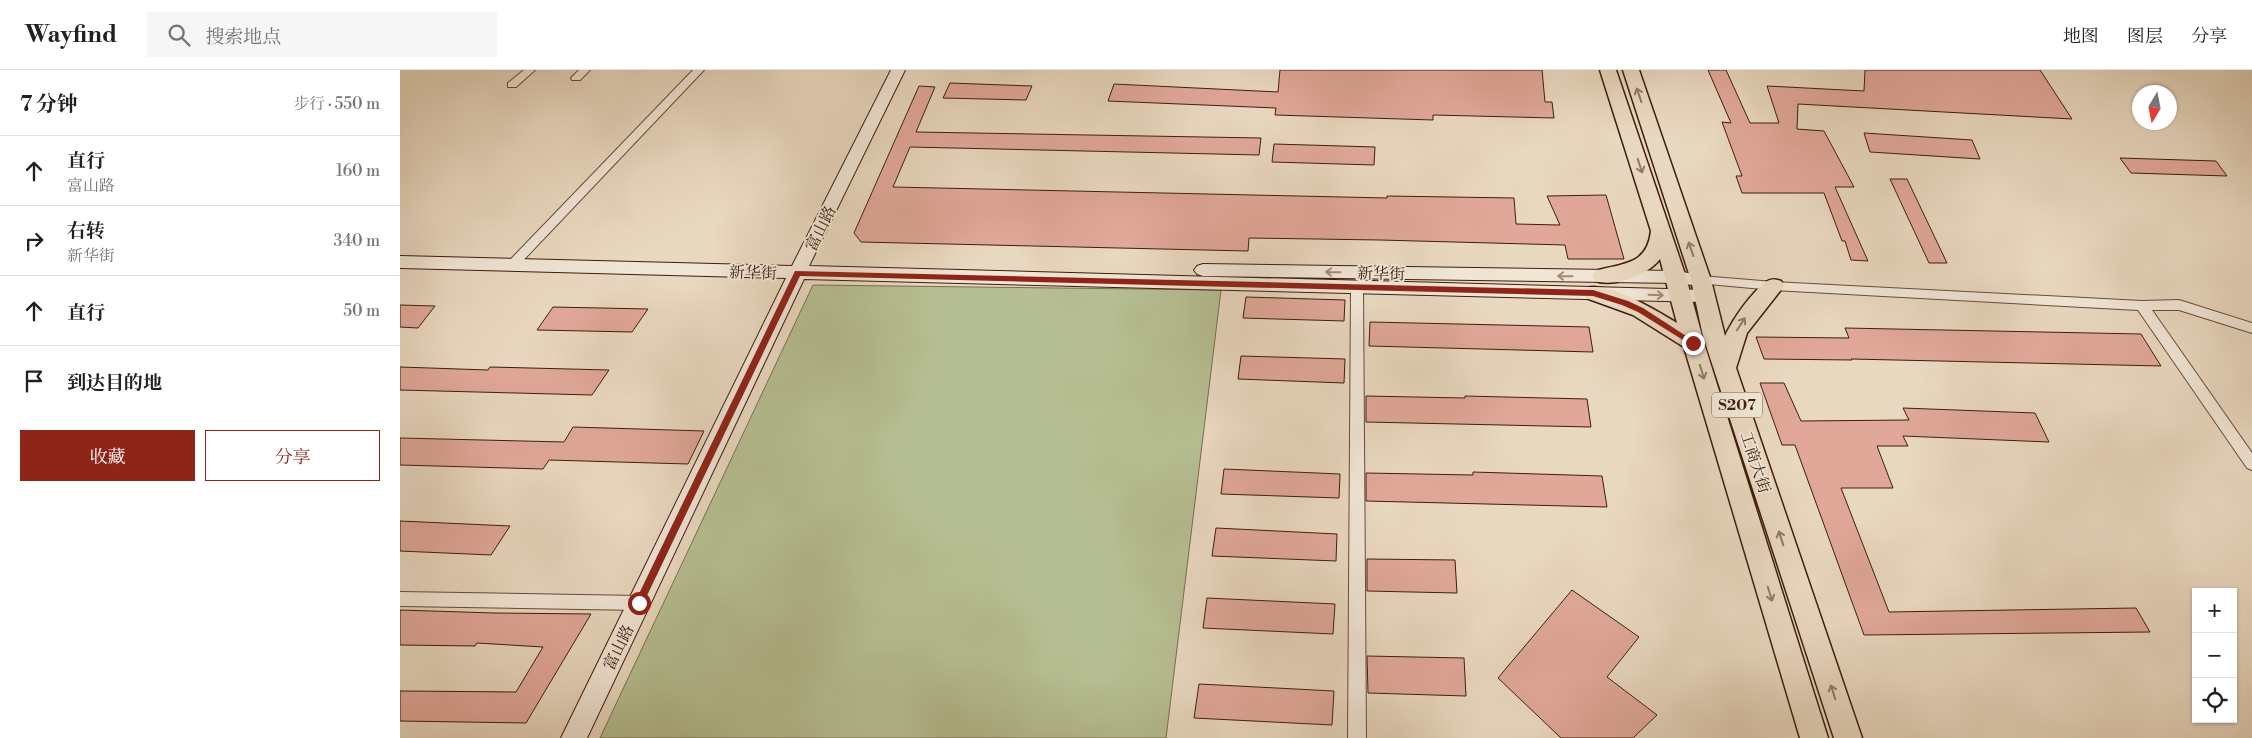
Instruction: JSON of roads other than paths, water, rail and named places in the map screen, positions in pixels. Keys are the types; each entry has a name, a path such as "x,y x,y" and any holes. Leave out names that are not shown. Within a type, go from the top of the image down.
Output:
{"main road":[{"name":"工商大街","path":"1608,70 1679,287 1693,343 1814,738"},
{"name":"工商大街","path":"1631,70 1703,288 1714,336 1848,738"},
{"path":"1597,285 1642,265 1655,253 1659,246 1661,230"},
{"path":"1597,285 1693,343"},
{"path":"1725,369 1730,346 1740,324 1774,286"}],"street":[{"path":"512,85 530,70"},
{"path":"576,78 585,70"},
{"path":"518,259 699,70"},
{"name":"富山路","path":"574,738 800,267 898,70"},
{"name":"新华街","path":"400,250 518,259 1357,287 1597,285"},
{"name":"新华街","path":"400,262 518,259"},
{"name":"新华街","path":"800,267 972,266 1703,288"},
{"path":"1703,288 1774,286 2142,306 2179,305 2252,328"},
{"path":"1357,287 1357,738"},
{"path":"2142,306 2252,464"},
{"path":"400,598 639,603"}]}
